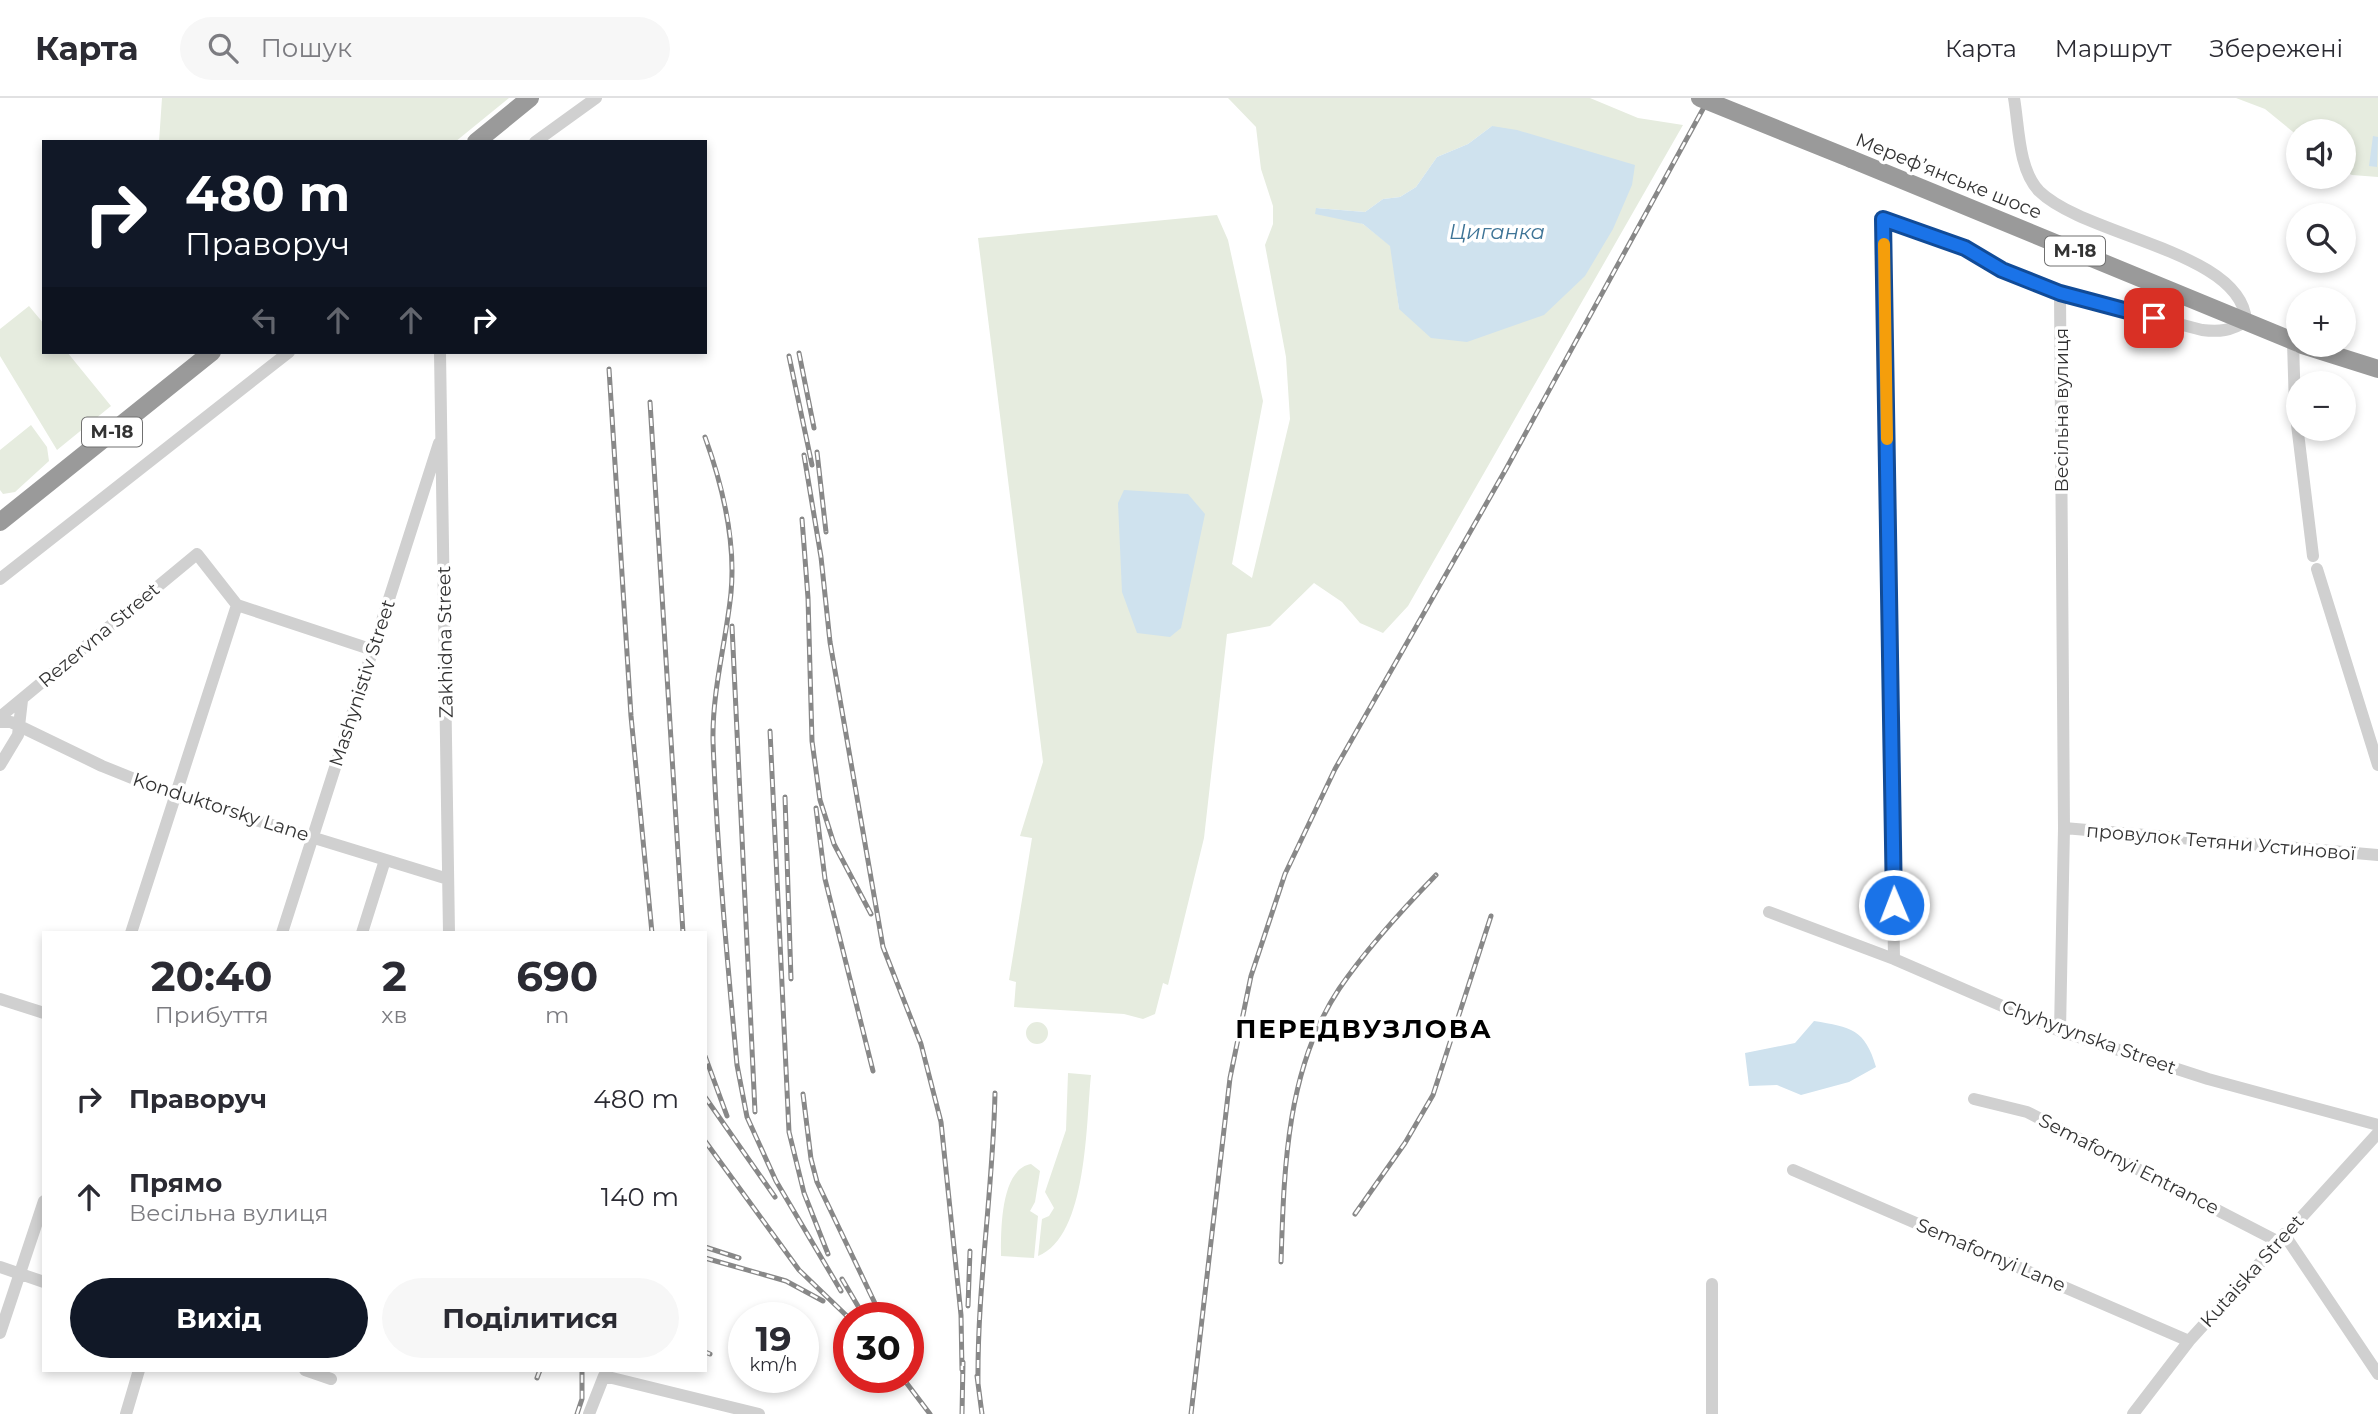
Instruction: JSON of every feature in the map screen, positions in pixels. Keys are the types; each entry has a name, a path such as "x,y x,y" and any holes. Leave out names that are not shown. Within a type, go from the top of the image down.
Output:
{"highway":[{"path":"478,140 530,98"},
{"name":"Мереф’янське шосе","path":"1700,98 2286,338"},
{"name":"М-18","path":"0,522 210,354"},
{"name":"Мереф’янське шосе","path":"2341,357 2378,369"}],"street":[{"path":"538,140 596,98"},
{"path":"1895,960 1883,219 1965,248 2002,270 2060,293 2202,330 2226,330 2246,321 2245,308 2233,290 2216,274 2182,256 2102,226 2038,190 2024,163 2014,98"},
{"name":"Весільна вулиця","path":"2060,293 2064,828 2060,1031"},
{"path":"0,579 286,354"},
{"name":"Zakhidna Street","path":"440,354 449,931"},
{"path":"2297,357 2295,408 2315,562 2378,765"},
{"name":"Mashynistiv Street","path":"283,931 442,433"},
{"name":"Rezervna Street","path":"0,719 197,554 237,605"},
{"path":"132,931 237,605 373,650"},
{"path":"0,765 18,735 22,699"},
{"name":"Konduktorsky Lane","path":"0,719 102,766 174,795 448,879"},
{"name":"провулок Тетяни Устинової","path":"2064,828 2378,855"},
{"path":"363,931 385,860"},
{"name":"Chyhyrynska Street","path":"1769,912 1895,960 2060,1031 2208,1079 2378,1125"},
{"path":"0,999 42,1012"},
{"name":"Semafornyi Entrance","path":"1975,1099 2027,1112 2282,1238"},
{"name":"Kutaiska Street","path":"2133,1414 2189,1341 2378,1133"},
{"name":"Semafornyi Lane","path":"1793,1170 2189,1341"},
{"path":"0,1333 42,1207"},
{"path":"2282,1238 2378,1374"},
{"path":"0,1267 42,1281"},
{"path":"1712,1284 1713,1414"},
{"path":"126,1414 138,1372"},
{"path":"311,1372 331,1379"},
{"path":"589,1414 604,1376 759,1414"}],"shaded area":[{"path":"162,98 509,98 457,140 159,140"},
{"path":"1228,98 1590,98 1638,118 1683,125 1408,606 1383,633 1360,623 1342,602 1314,583 1270,626 1227,634 1204,838 1168,985 1163,983 1155,1014 1143,1019 1124,1014 1014,1007 1016,982 1009,980 1032,838 1020,836 1043,762 978,238 1217,215 1228,240 1263,401 1232,564 1252,578 1290,419 1286,357 1265,245 1273,224 1273,206 1261,169 1256,127","holes":["1492,126 1399,309 1391,246 1363,224 1316,208 1365,212 1383,199 1400,197 1416,187 1437,157 1468,144"]},
{"path":"2236,98 2378,98 2378,177 2356,175 2356,119 2286,119 2286,126 2265,109"},
{"path":"29,306 42,322 42,354 69,354 111,406 57,450 0,356 0,329"},
{"path":"31,425 47,447 49,461 15,492 3,494 0,490 0,450"},
{"path":"1037,1022 1045,1025 1048,1033 1045,1041 1037,1044 1029,1041 1026,1033 1029,1025"},
{"path":"1068,1073 1091,1075 1081,1175 1067,1226 1054,1245 1038,1256 1042,1219 1049,1216 1054,1208 1045,1192 1066,1130"},
{"path":"1031,1164 1040,1171 1035,1202 1030,1211 1038,1216 1034,1258 1001,1256 1002,1218 1008,1189 1021,1168"}],"water":[{"name":"Циганка","path":"1492,126 1517,130 1635,165 1632,185 1613,229 1585,276 1544,315 1467,342 1431,338 1399,309 1390,246 1363,224 1315,214 1316,208 1365,212 1383,199 1400,197 1416,187 1437,157 1468,144"},
{"path":"2373,136 2378,137 2377,167 2369,166"},
{"path":"1124,490 1188,494 1205,514 1181,628 1170,637 1137,633 1122,592 1118,503"},
{"path":"1814,1021 1838,1025 1855,1032 1867,1045 1876,1067 1849,1082 1801,1095 1777,1085 1749,1086 1745,1053 1795,1043"}],"railway":[{"path":"1191,1414 1230,1078 1251,976 1285,874 1335,769 1506,469 1709,98"},
{"path":"799,353 814,428"},
{"path":"789,356 812,465"},
{"path":"609,369 631,716 652,931"},
{"path":"650,402 683,931"},
{"path":"705,437 727,514 732,553 731,593 717,685 713,741 737,1065 747,1117 776,1181 841,1291"},
{"path":"817,452 826,532"},
{"path":"804,455 821,557 830,642 883,947 921,1044 941,1122 961,1315 962,1370"},
{"path":"802,519 808,598 812,741 820,800 834,844 871,914"},
{"path":"732,626 755,1112"},
{"path":"770,731 789,1132 804,1193 828,1254"},
{"path":"785,797 791,979"},
{"path":"816,808 825,879 873,1071"},
{"path":"1281,1262 1291,1121 1308,1052 1321,1020 1339,989 1385,930 1436,875"},
{"path":"1355,1214 1405,1143 1433,1095 1491,916"},
{"path":"707,1061 727,1116"},
{"path":"978,1384 980,1311 995,1093"},
{"path":"803,1094 811,1159 817,1182 874,1302"},
{"path":"707,1100 775,1197"},
{"path":"707,1144 799,1270 833,1303"},
{"path":"707,1248 739,1258"},
{"path":"968,1306 970,1251"},
{"path":"707,1259 786,1281 823,1301"},
{"path":"842,1279 856,1302"},
{"path":"962,1414 963,1362"},
{"path":"537,1378 539,1372"},
{"path":"577,1414 582,1399 582,1372"},
{"path":"977,1376 982,1414"},
{"path":"914,1393 930,1414"}],"slow traffic":[{"path":"1884,244 1887,439"}],"district":[{"name":"ПЕРЕДВУЗЛОВА","path":"1364,1029"}],"route":[{"path":"1894,905 1883,219 1965,248 2002,270 2060,293 2154,318"}]}
